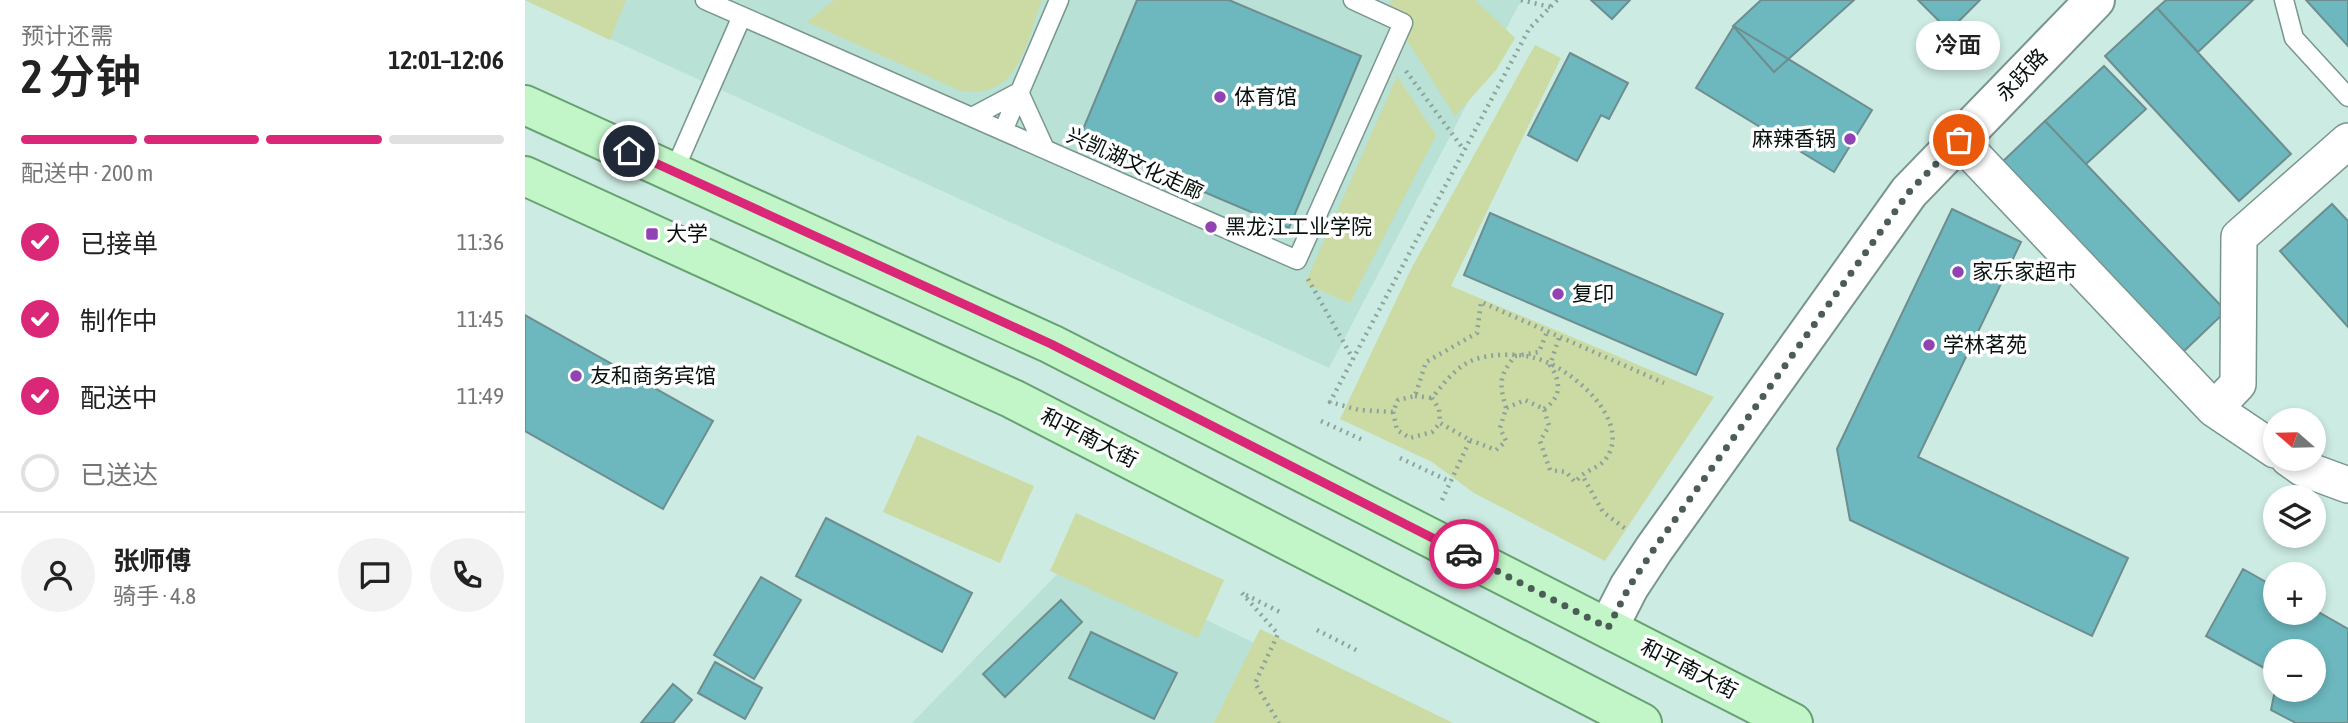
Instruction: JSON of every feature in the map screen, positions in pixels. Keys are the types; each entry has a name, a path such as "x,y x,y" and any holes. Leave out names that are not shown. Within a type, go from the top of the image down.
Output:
{"main road":[{"name":"和平南大街","path":"525,105 1051,344 1793,723"},
{"name":"和平南大街","path":"525,176 1013,399 1619,718"}],"street":[{"name":"永跃路","path":"1608,628 1629,587 1654,549 1909,192 2095,0"},
{"path":"1959,140 2214,409 2263,442"},
{"path":"2214,409 2238,384 2239,237 2348,141"},
{"path":"2310,471 2348,485"}],"lane":[{"name":"兴凯湖文化走廊","path":"705,0 1297,260"},
{"path":"1003,131 1059,0"},
{"path":"1297,260 1403,23 1353,0"},
{"path":"2284,0 2294,38 2348,97"},
{"path":"674,171 742,16"},
{"path":"972,117 1019,92"},
{"path":"1019,92 1045,149"}],"path":[{"path":"1521,0 1550,7"},
{"path":"1393,412 1359,410 1330,402 1529,29 1557,0"},
{"path":"1391,50 1464,150"},
{"path":"1297,260 1353,359"},
{"path":"1415,396 1426,362 1477,334 1481,302 1664,383"},
{"path":"1432,398 1448,378 1474,359 1539,352 1547,332"},
{"path":"1549,365 1559,338"},
{"path":"1506,408 1525,400 1543,410 1549,426 1541,442 1550,470 1566,472 1576,482 1604,461 1612,445 1609,416 1588,390 1536,358 1514,356"},
{"path":"1440,423 1496,450 1506,441 1500,428 1506,408 1501,391 1502,372 1514,356"},
{"path":"1543,410 1558,392 1559,379 1549,365"},
{"path":"1415,396 1432,398 1439,409 1440,423 1433,432 1410,438 1397,430 1393,412 1398,400 1415,396"},
{"path":"1321,421 1365,442"},
{"path":"1442,500 1471,440"},
{"path":"1400,458 1451,482"},
{"path":"1582,475 1603,512 1654,549"},
{"path":"1279,723 1255,683 1277,634 1242,593 1282,613"},
{"path":"1317,630 1360,652"}],"shaded area":[{"name":"黑龙江工业学院","path":"525,0 1523,0 1329,368"},
{"path":"1074,557 1423,723 912,723"}],"green space":[{"path":"525,0 626,0 610,40"},
{"path":"834,0 1042,0 1024,50 1008,77 996,86 981,91 961,91 807,22"},
{"path":"1393,0 1475,0 1515,38 1496,70 1455,116 1386,7"},
{"path":"1535,45 1561,58 1451,286 1714,397 1605,561 1474,493 1432,462 1340,419 1411,269"},
{"path":"1397,76 1436,135 1350,303 1305,284"},
{"path":"917,435 1034,486 1000,563 883,512"},
{"path":"1076,513 1224,580 1198,638 1050,571"},
{"path":"1260,629 1453,723 1214,723"}],"building":[{"name":"体育馆","path":"1137,0 1229,0 1361,56 1289,228 1079,139"},
{"path":"1591,0 1630,0 1612,19"},
{"path":"1761,0 1854,0 1774,72 1733,26"},
{"path":"1918,0 1980,0 1949,31"},
{"path":"2166,0 2253,0 2198,52 2157,8"},
{"path":"2306,0 2348,0 2348,46"},
{"path":"2157,8 2291,154 2239,201 2105,56"},
{"path":"1734,26 1872,110 1834,172 1696,88"},
{"path":"1570,53 1628,83 1609,119 1601,115 1577,161 1528,135"},
{"path":"2104,66 2146,109 2086,164 2045,121"},
{"path":"2045,121 2226,311 2182,353 2000,164"},
{"path":"2332,204 2348,221 2348,327 2280,251"},
{"name":"学林茗苑","path":"1952,209 2021,242 1918,457 2128,558 2092,636 1850,520 1837,449"},
{"path":"1490,213 1723,314 1696,375 1464,275"},
{"path":"525,315 713,421 663,509 525,431"},
{"path":"826,518 972,593 942,652 796,576"},
{"path":"2243,569 2263,580 2263,625 2326,625 2326,616 2348,629 2348,723 2296,723 2271,710 2273,702 2326,702 2326,639 2263,639 2263,667 2206,636"},
{"path":"761,577 801,600 754,679 714,655"},
{"path":"1061,600 1082,622 1005,697 983,674"},
{"path":"1091,632 1177,673 1154,719 1069,678"},
{"path":"715,662 762,688 745,719 698,693"},
{"path":"673,684 692,700 673,723 641,723"}],"way so far":[{"path":"1464,554 1608,628 1629,587 1654,549 1909,192 1959,140"}],"place":[{"name":"体育馆","path":"1220,97"},
{"name":"麻辣香锅","path":"1850,139"},
{"name":"冷面","path":"1959,140"},
{"name":"黑龙江工业学院","path":"1211,227"},
{"name":"大学","path":"652,234"},
{"name":"家乐家超市","path":"1958,272"},
{"name":"复印","path":"1558,294"},
{"name":"学林茗苑","path":"1929,345"},
{"name":"友和商务宾馆","path":"576,376"}],"route":[{"path":"629,151 1051,344 1464,554"}]}
